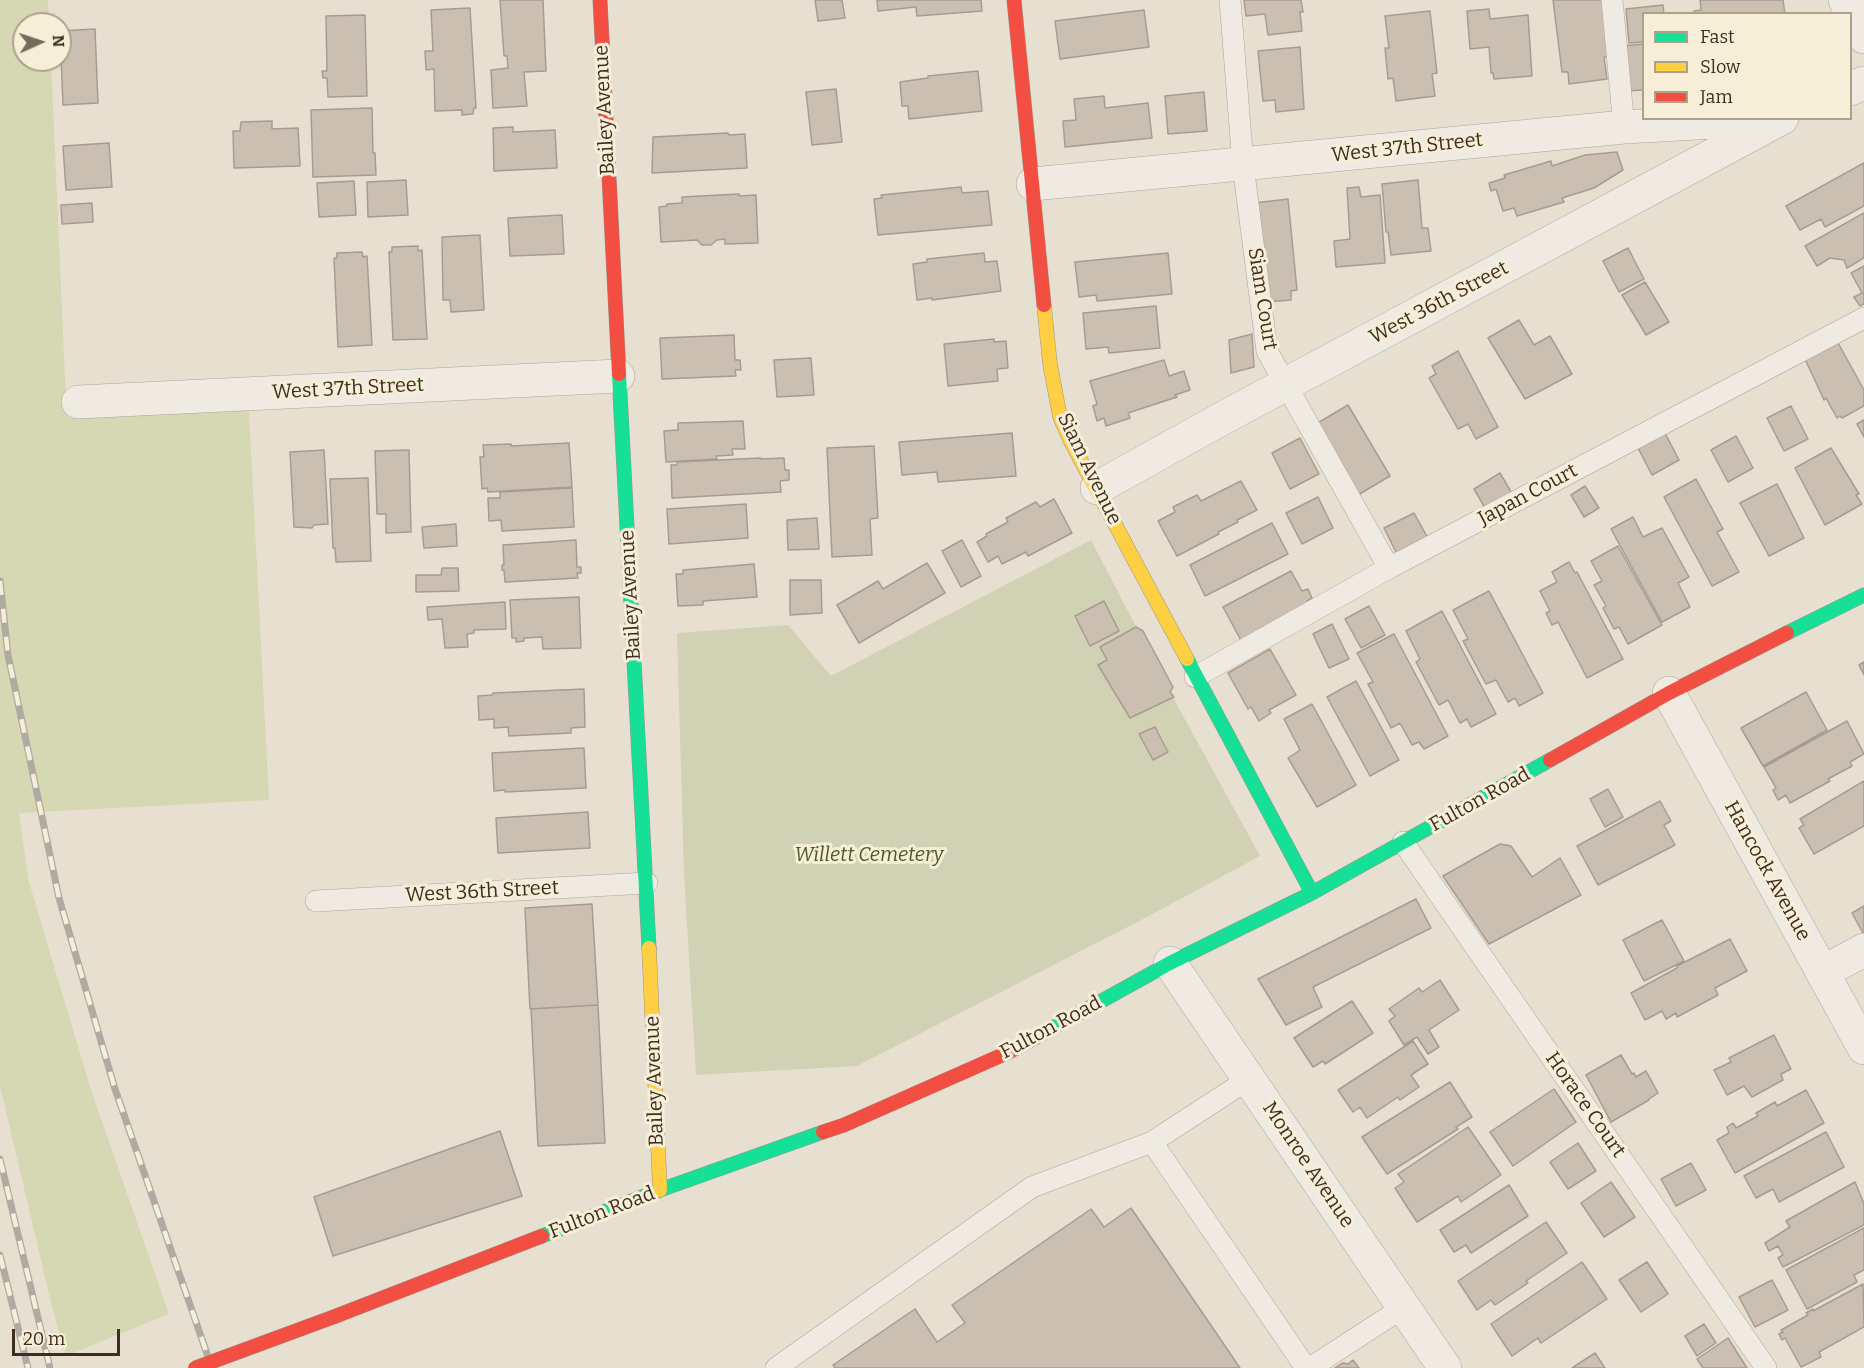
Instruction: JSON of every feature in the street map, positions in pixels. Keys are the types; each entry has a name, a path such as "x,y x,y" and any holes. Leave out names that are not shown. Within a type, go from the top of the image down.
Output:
{"street":[{"name":"Bailey Avenue","path":"600,0 618,376 647,883 660,1190"},
{"name":"Siam Avenue","path":"1014,0 1050,364 1060,417 1195,677 1312,894"},
{"path":"1852,14 1864,37"},
{"name":"West 37th Street","path":"1033,184 1624,127 1761,120"},
{"name":"West 36th Street","path":"1097,489 1779,120"},
{"name":"West 37th Street","path":"78,402 618,376"},
{"name":"Fulton Road","path":"195,1368 336,1316 660,1190 844,1125 1009,1052 1170,963 1312,894 1669,693 1864,595"},
{"name":"Hancock Avenue","path":"1669,693 1864,1048"},
{"path":"1823,972 1864,950"},
{"name":"Monroe Avenue","path":"1170,963 1445,1368"}],"lane":[{"name":"Siam Court","path":"1230,0 1243,165 1268,351 1389,568"},
{"path":"1612,0 1624,127"},
{"name":"Japan Court","path":"1195,677 1389,568 1864,318"},
{"name":"Horace Court","path":"1403,843 1766,1368"},
{"name":"West 36th Street","path":"316,901 647,883"},
{"path":"776,1368 1032,1187 1152,1142 1249,1079"},
{"path":"1152,1142 1305,1368"},
{"path":"1310,1368 1404,1307"}],"green space":[{"path":"0,0 48,0 48,12 12,12 12,72 52,72 66,402 248,393 269,800 19,813 29,882 91,1090 169,1314 66,1356 52,1307 0,1086"},
{"name":"Willett Cemetery","path":"1091,540 1170,692 1260,856 1147,917 857,1066 696,1075 684,874 677,633 788,625 831,676"}],"building":[{"path":"500,0 543,0 546,71 524,72 527,106 493,108 491,70 508,68 507,56 504,56"},
{"path":"815,0 842,0 845,18 818,21"},
{"path":"877,0 981,0 982,11 917,16 916,7 878,11"},
{"path":"1244,0 1301,0 1302,31 1268,35 1265,14 1246,16"},
{"path":"1553,0 1602,0 1609,57 1604,57 1607,79 1569,84 1568,72 1562,72"},
{"path":"1700,0 1783,0 1785,12 1694,12 1701,10"},
{"path":"1663,5 1664,12 1642,12 1642,42 1629,43 1626,9"},
{"path":"470,8 476,108 473,114 462,115 462,110 435,111 434,69 426,70 425,51 433,51 431,10"},
{"path":"1489,9 1490,19 1528,15 1532,76 1494,79 1491,73 1489,47 1470,49 1467,11"},
{"path":"1144,10 1149,47 1060,59 1055,21"},
{"path":"1430,11 1437,73 1432,74 1435,96 1396,101 1393,78 1388,79 1385,48 1389,48 1385,16"},
{"path":"365,15 367,96 328,97 327,78 323,78 322,71 327,71 326,16"},
{"path":"95,29 98,103 63,105 62,72 72,72 72,30"},
{"path":"1642,44 1642,90 1627,91 1623,46"},
{"path":"1300,47 1304,109 1276,112 1275,100 1263,101 1258,51"},
{"path":"978,71 982,111 909,119 908,106 902,106 900,82 928,78 928,76"},
{"path":"836,89 842,142 812,145 806,92"},
{"path":"1204,92 1207,131 1168,134 1165,96"},
{"path":"1104,96 1105,108 1148,103 1152,138 1065,147 1063,121 1076,120 1074,99"},
{"path":"372,108 376,175 313,177 311,110"},
{"path":"272,121 272,129 298,128 300,166 234,168 233,131 240,131 241,122"},
{"path":"513,127 513,132 555,130 557,168 494,171 493,128"},
{"path":"728,133 729,135 745,134 747,168 652,173 653,137"},
{"path":"109,143 112,187 66,190 63,146"},
{"path":"1617,152 1623,170 1594,188 1562,198 1564,202 1517,216 1514,208 1503,211 1496,189 1491,191 1489,183 1505,178 1504,175 1551,161 1552,166 1585,155"},
{"path":"1864,163 1864,206 1825,227 1821,219 1800,230 1786,206"},
{"path":"406,180 408,215 368,217 367,182"},
{"path":"1418,180 1422,228 1428,228 1431,251 1391,255 1388,232 1386,232 1382,184"},
{"path":"354,181 356,215 319,217 317,183"},
{"path":"961,187 962,193 988,191 992,225 878,235 874,199 882,198 881,195"},
{"path":"1359,187 1361,197 1380,195 1385,263 1336,267 1334,241 1350,239 1347,188"},
{"path":"739,194 739,196 756,195 758,243 725,244 725,239 717,240 711,245 702,245 697,240 661,242 659,207 682,203 682,197"},
{"path":"1288,199 1297,290 1291,291 1291,300 1267,302 1254,203"},
{"path":"92,203 93,222 62,224 61,205"},
{"path":"1864,213 1864,258 1847,268 1844,260 1830,258 1817,266 1805,246"},
{"path":"562,215 564,254 510,256 508,218"},
{"path":"480,235 484,310 451,312 450,300 443,300 442,237"},
{"path":"418,246 418,251 422,250 427,339 393,340 389,252 392,252 392,247"},
{"path":"1628,248 1644,279 1619,292 1603,261"},
{"path":"362,252 363,257 367,256 372,345 338,347 334,258 337,258 337,253"},
{"path":"984,253 985,262 997,261 1001,291 917,300 913,264 927,262 927,259"},
{"path":"1168,253 1172,294 1097,301 1096,295 1079,297 1075,262"},
{"path":"1864,266 1864,304 1860,306 1854,297 1862,293 1851,273"},
{"path":"1645,282 1669,322 1646,335 1622,295"},
{"path":"1156,306 1160,348 1109,353 1108,347 1086,349 1083,313"},
{"path":"1519,320 1534,345 1550,336 1572,374 1525,399 1488,338"},
{"path":"1252,334 1254,367 1231,373 1229,340"},
{"path":"734,335 735,360 740,360 741,370 735,370 736,376 662,379 660,338"},
{"path":"994,339 994,342 1006,341 1008,368 997,369 998,381 948,386 944,344"},
{"path":"1837,341 1864,390 1864,406 1842,418 1840,416 1837,418 1826,398 1824,400 1805,359"},
{"path":"1458,351 1498,427 1476,439 1468,424 1458,429 1429,378 1436,374 1432,366"},
{"path":"811,358 814,395 777,397 774,360"},
{"path":"1164,360 1169,376 1184,371 1190,390 1175,395 1177,397 1128,413 1130,418 1106,426 1104,418 1097,421 1093,406 1097,404 1090,381"},
{"path":"1348,405 1390,476 1358,495 1316,424"},
{"path":"1791,406 1808,439 1784,451 1767,418"},
{"path":"1864,420 1864,437 1857,424"},
{"path":"743,421 745,449 732,449 733,455 716,456 717,459 666,462 664,431 678,430 678,423"},
{"path":"1012,433 1016,476 938,482 937,472 902,475 899,442"},
{"path":"1665,433 1679,460 1652,475 1638,448"},
{"path":"1736,436 1753,468 1728,482 1711,450"},
{"path":"1300,438 1319,474 1290,489 1272,453"},
{"path":"569,443 572,487 488,492 487,488 482,489 480,457 484,457 483,445"},
{"path":"874,446 878,518 870,519 872,555 832,557 827,448"},
{"path":"1831,448 1859,494 1856,495 1862,504 1825,525 1795,468"},
{"path":"324,450 328,524 314,525 312,528 294,527 290,452"},
{"path":"409,450 411,532 386,533 386,514 377,514 375,451"},
{"path":"784,458 785,470 789,470 789,480 780,481 781,492 672,498 671,465 677,465 677,462"},
{"path":"1500,473 1514,497 1488,513 1474,489"},
{"path":"368,478 371,561 336,562 335,548 333,548 330,479"},
{"path":"1696,479 1723,529 1717,532 1739,572 1712,586 1664,497"},
{"path":"1241,481 1257,510 1218,532 1219,534 1177,556 1158,521 1175,512 1173,507 1197,495 1201,501"},
{"path":"1777,484 1804,538 1769,556 1740,503"},
{"path":"1585,486 1599,508 1584,517 1571,495"},
{"path":"572,488 574,527 502,531 501,520 489,521 488,498 500,498 500,492"},
{"path":"1318,497 1333,528 1302,544 1286,513"},
{"path":"1054,499 1072,533 1028,556 1026,552 1002,564 998,556 988,562 977,542 987,536 986,534 1008,522 1006,518 1036,502 1040,507"},
{"path":"746,504 748,538 669,544 667,509"},
{"path":"1414,513 1430,542 1399,558 1384,528"},
{"path":"1633,517 1643,537 1662,528 1689,577 1678,583 1690,607 1662,622 1611,529"},
{"path":"817,518 819,549 788,550 787,520"},
{"path":"1272,523 1288,554 1205,596 1190,565"},
{"path":"456,524 457,546 424,548 422,527"},
{"path":"576,540 577,567 581,567 581,573 577,573 578,578 505,582 504,570 502,570 503,545"},
{"path":"962,540 981,576 961,587 942,551"},
{"path":"1618,546 1662,625 1628,644 1619,627 1614,629 1603,608 1606,606 1594,585 1602,581 1591,561"},
{"path":"1569,562 1575,573 1577,572 1623,659 1587,678 1558,622 1552,625 1546,613 1550,611 1540,591 1557,582 1552,572"},
{"path":"927,563 945,593 859,643 837,605 878,581 883,589"},
{"path":"754,564 757,597 703,601 703,605 678,606 676,574 683,574 683,570"},
{"path":"442,568 458,568 459,591 416,592 416,575 441,575"},
{"path":"1291,571 1302,591 1308,589 1312,598 1307,601 1312,609 1244,646 1223,607"},
{"path":"790,580 821,580 822,613 790,615"},
{"path":"1489,591 1543,693 1519,706 1515,698 1508,702 1496,680 1486,684 1463,641 1468,639 1453,610"},
{"path":"579,597 581,648 543,649 542,637 524,638 524,641 516,642 516,638 512,638 510,600"},
{"path":"1104,601 1119,631 1090,646 1075,616"},
{"path":"505,602 506,629 474,630 474,633 467,634 468,647 445,648 442,619 428,620 427,607"},
{"path":"1369,606 1385,635 1361,648 1345,619"},
{"path":"1442,611 1496,714 1471,727 1467,719 1460,723 1448,700 1439,705 1416,662 1420,659 1406,631"},
{"path":"1332,624 1349,659 1329,668 1313,634"},
{"path":"1136,627 1143,631 1173,687 1170,692 1174,697 1130,718 1098,665 1107,660 1100,647"},
{"path":"1394,634 1448,736 1424,749 1419,742 1412,745 1400,723 1391,728 1368,684 1373,682 1357,653"},
{"path":"1270,649 1296,695 1269,710 1271,713 1259,721 1251,707 1248,709 1228,673"},
{"path":"1864,662 1864,675 1859,665"},
{"path":"1356,681 1399,760 1370,776 1327,697"},
{"path":"584,689 585,727 571,728 571,733 509,736 508,727 494,728 494,719 479,720 478,696 493,693"},
{"path":"1806,692 1827,730 1763,766 1741,728"},
{"path":"1312,704 1356,785 1317,807 1288,758 1300,750 1284,719"},
{"path":"1847,721 1864,754 1850,762 1852,766 1828,779 1830,781 1790,803 1786,795 1778,800 1773,790 1776,788 1764,767"},
{"path":"1155,727 1168,752 1153,760 1139,734"},
{"path":"584,748 586,788 494,791 492,753"},
{"path":"1864,781 1864,826 1814,854 1799,828 1804,825 1800,819"},
{"path":"1608,789 1623,817 1605,827 1590,799"},
{"path":"1660,801 1671,821 1664,825 1675,845 1598,885 1577,846"},
{"path":"588,812 590,848 498,853 496,818"},
{"path":"1500,844 1511,846 1532,877 1560,858 1581,895 1489,944 1443,876"},
{"path":"1416,899 1431,928 1313,987 1322,1007 1286,1025 1258,979"},
{"path":"592,904 598,1005 530,1009 525,908"},
{"path":"1864,906 1864,935 1852,913"},
{"path":"1662,920 1684,961 1644,981 1623,940"},
{"path":"1730,939 1747,971 1715,988 1718,995 1677,1017 1676,1013 1666,1019 1662,1011 1645,1020 1631,993"},
{"path":"1440,980 1459,1010 1429,1030 1439,1047 1428,1054 1417,1037 1404,1045 1389,1021 1395,1016 1389,1009 1419,988 1422,992"},
{"path":"1352,1001 1373,1033 1325,1064 1323,1061 1313,1067 1294,1038"},
{"path":"598,1005 605,1143 538,1146 531,1009"},
{"path":"1774,1035 1791,1069 1781,1074 1783,1080 1752,1097 1744,1086 1727,1095 1714,1070 1731,1062 1729,1058"},
{"path":"1413,1041 1428,1064 1411,1075 1419,1087 1400,1100 1398,1097 1367,1118 1360,1107 1353,1112 1338,1090"},
{"path":"1621,1055 1636,1077 1646,1071 1658,1093 1611,1122 1586,1075"},
{"path":"1450,1082 1472,1117 1456,1127 1458,1129 1387,1174 1362,1137"},
{"path":"1554,1089 1576,1122 1513,1166 1490,1132"},
{"path":"1806,1090 1824,1123 1735,1173 1717,1140 1729,1133 1727,1127 1733,1123 1736,1128 1758,1116 1756,1113 1775,1102 1777,1106"},
{"path":"1468,1127 1501,1175 1461,1202 1458,1196 1417,1222 1395,1188 1404,1182 1398,1174"},
{"path":"500,1131 522,1196 333,1256 314,1197"},
{"path":"1826,1132 1844,1167 1779,1202 1773,1189 1756,1198 1744,1176"},
{"path":"1578,1143 1596,1171 1568,1189 1550,1162"},
{"path":"1691,1163 1706,1190 1676,1206 1661,1179"},
{"path":"1611,1182 1635,1217 1604,1237 1581,1203"},
{"path":"1855,1182 1864,1204 1864,1225 1783,1267 1778,1258 1783,1255 1778,1246 1769,1251 1765,1243 1790,1227 1786,1221"},
{"path":"1509,1185 1528,1216 1471,1253 1466,1245 1454,1252 1440,1230"},
{"path":"1131,1208 1240,1368 835,1368 833,1365 915,1309 937,1342 965,1323 952,1305 1091,1209 1104,1227"},
{"path":"1546,1222 1567,1253 1495,1305 1491,1300 1477,1310 1458,1281"},
{"path":"1864,1228 1864,1270 1854,1275 1857,1282 1807,1309 1786,1270"},
{"path":"1582,1262 1607,1299 1541,1343 1538,1338 1512,1356 1491,1324"},
{"path":"1647,1262 1668,1294 1641,1312 1619,1280"},
{"path":"1772,1280 1788,1310 1755,1327 1739,1297"},
{"path":"1863,1284 1864,1327 1819,1352 1821,1357 1801,1367 1785,1338 1782,1340 1779,1334 1783,1332 1781,1330 1808,1315 1806,1313 1813,1309 1813,1311"},
{"path":"1704,1324 1716,1343 1697,1356 1685,1336"},
{"path":"1728,1338 1747,1368 1703,1368 1697,1359"},
{"path":"1595,1353 1605,1368 1572,1368"},
{"path":"1353,1360 1359,1368 1335,1368 1343,1363 1348,1364"}],"railway":[{"path":"0,581 8,655 59,898 115,1089 212,1368"},
{"path":"0,1159 50,1368"},
{"path":"0,1255 28,1368"}],"traffic: fast":[{"path":"619,374 649,948"},
{"path":"1787,633 1864,595"},
{"path":"1187,659 1312,893"},
{"path":"1033,1039 1170,963 1312,893 1550,760"},
{"path":"542,1236 660,1190 823,1132"}],"traffic: slow":[{"path":"1044,305 1050,364 1060,417 1071,442 1187,659"},
{"path":"649,948 660,1190"}],"traffic: jam":[{"path":"600,0 619,374"},
{"path":"1014,0 1044,305"},
{"path":"1550,760 1669,693 1787,633"},
{"path":"823,1132 844,1125 1009,1052 1033,1039"},
{"path":"336,1316 542,1236"},
{"path":"195,1368 336,1316"}]}
